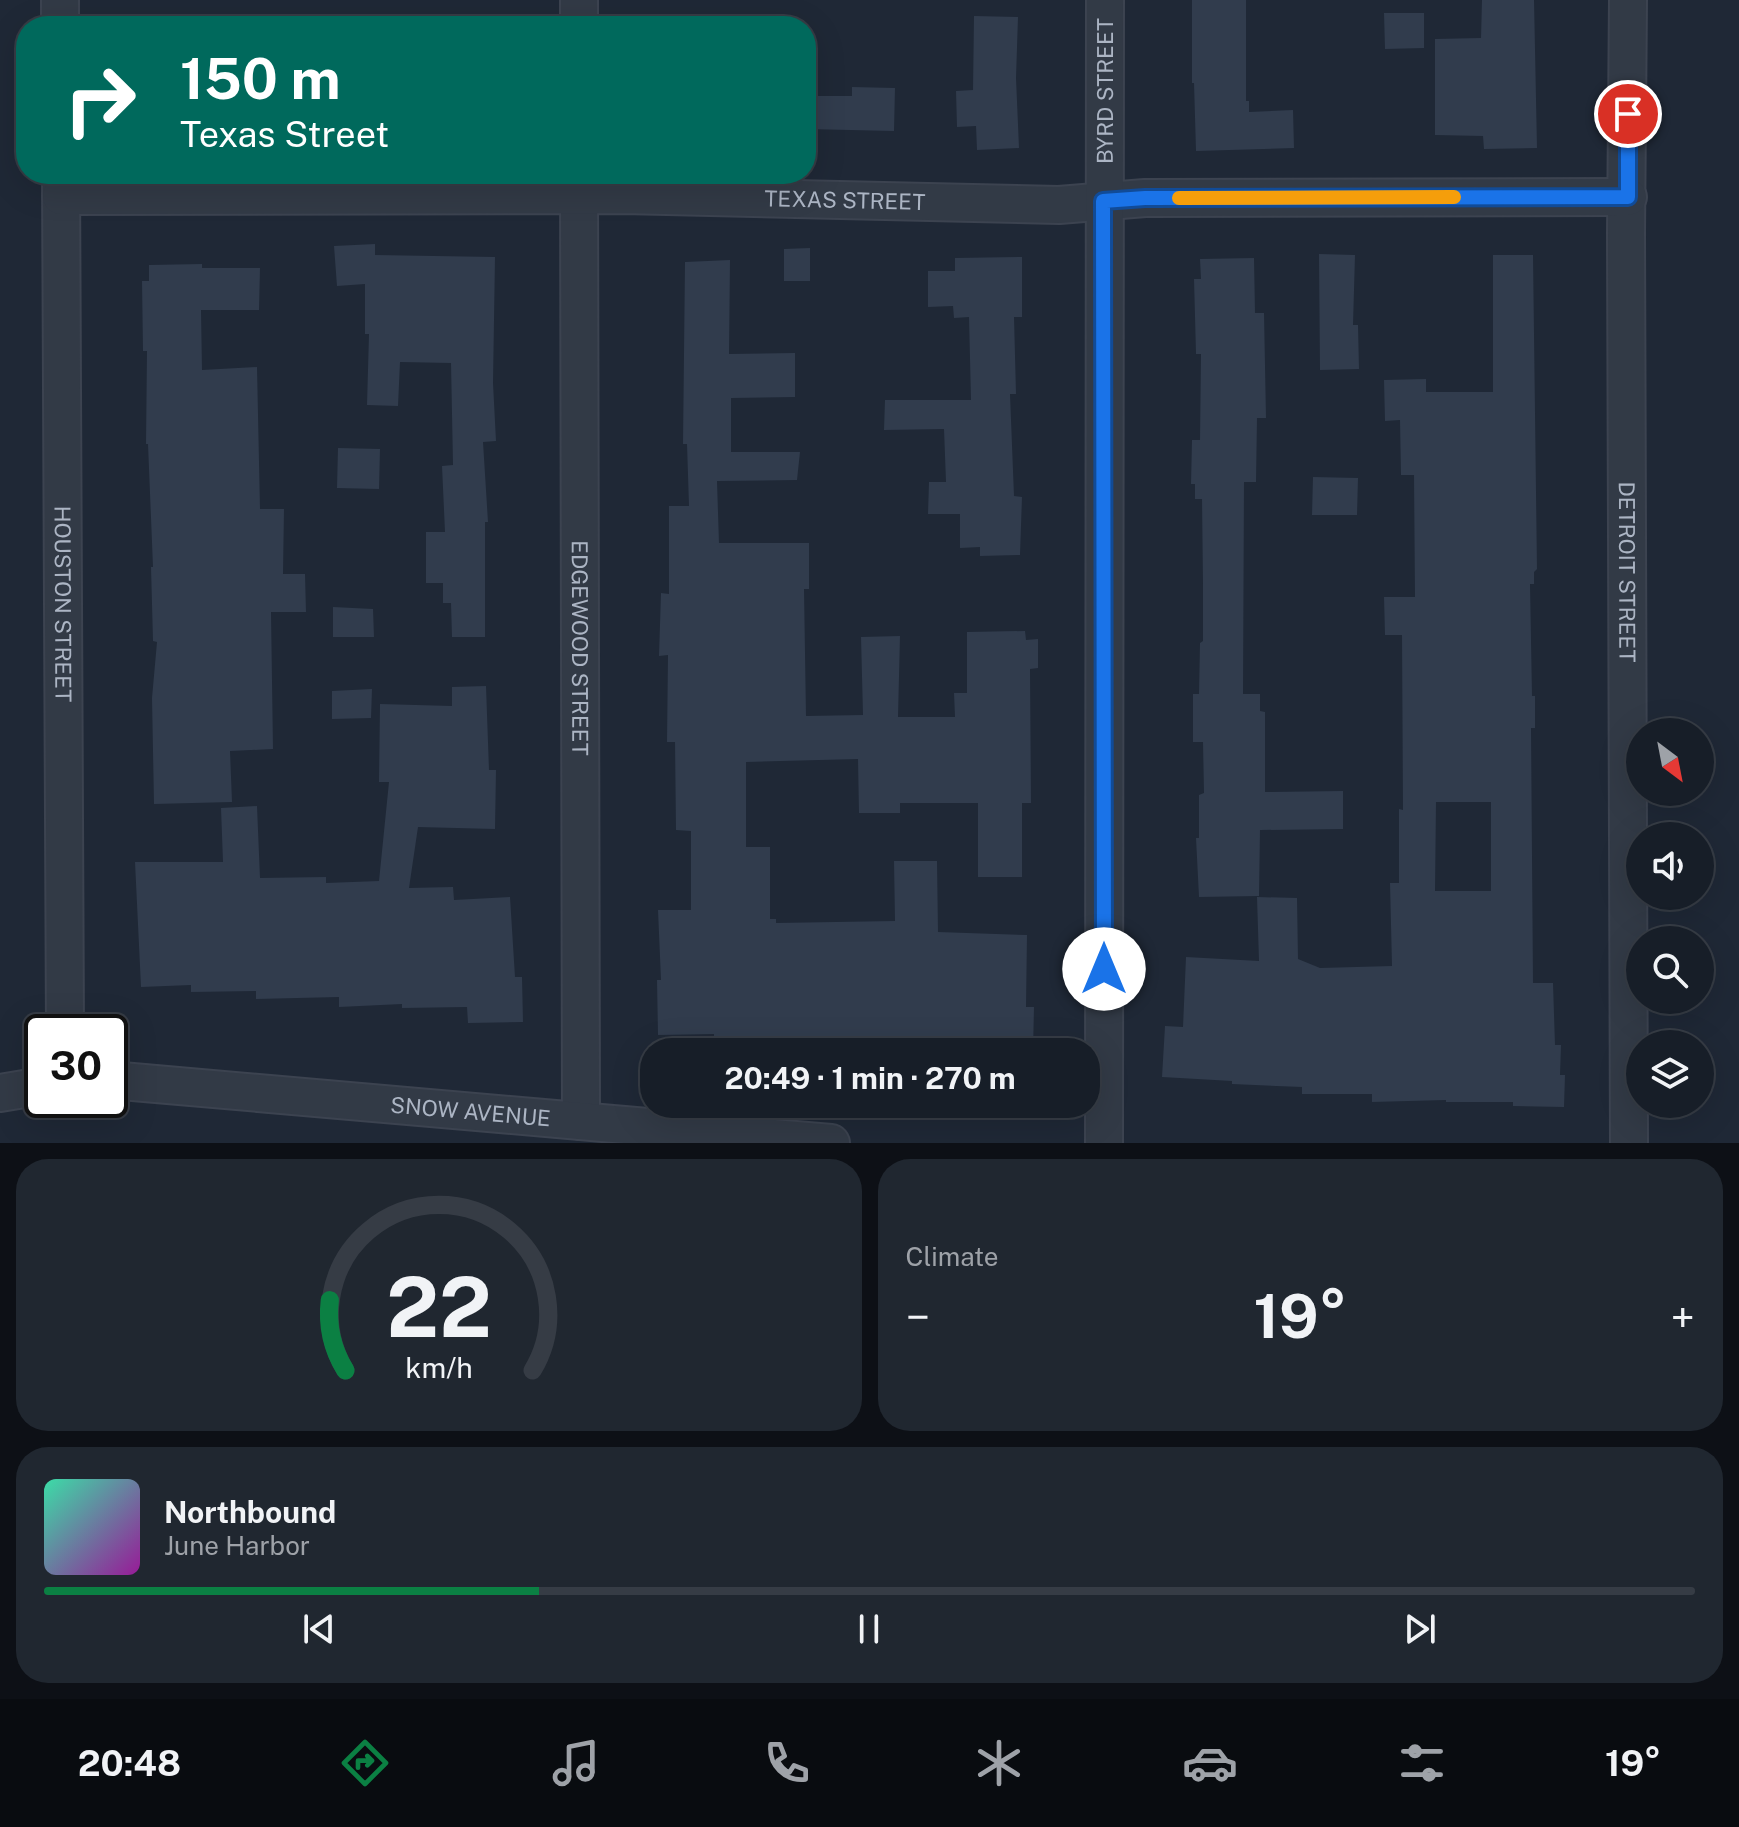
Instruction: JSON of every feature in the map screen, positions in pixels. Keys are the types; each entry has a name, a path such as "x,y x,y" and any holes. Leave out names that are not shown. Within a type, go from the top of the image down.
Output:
{"street":[{"name":"BYRD STREET","path":"1104,1143 1105,0"},
{"name":"DETROIT STREET","path":"1628,0 1629,1143"},
{"name":"TEXAS STREET","path":"61,185 579,184 1059,205 1145,198 1628,197"},
{"name":"EDGEWOOD STREET","path":"579,184 581,1121"},
{"name":"HOUSTON STREET","path":"61,185 65,1014"},
{"name":"SNOW AVENUE","path":"128,1082 831,1143"},
{"path":"0,1093 24,1089"}],"building":[{"path":"1192,0 1246,0 1246,101 1249,101 1249,112 1293,110 1294,148 1196,151"},
{"path":"1482,0 1534,0 1537,148 1484,149 1483,136 1435,135 1435,39 1481,38"},
{"path":"1384,13 1424,13 1424,48 1385,49"},
{"path":"974,16 1018,17 1016,78 1019,148 977,150 976,126 957,127 956,91 973,90"},
{"path":"852,87 895,88 894,131 816,129 816,96 852,96"},
{"path":"375,244 375,255 495,257 493,383 496,441 483,442 488,522 485,522 485,637 452,637 451,603 443,603 443,583 426,583 426,532 445,532 442,466 453,465 451,363 400,362 398,406 367,405 369,334 365,334 365,284 337,286 334,246"},
{"path":"810,248 810,281 784,281 784,249"},
{"path":"1319,254 1355,255 1353,325 1358,325 1359,369 1320,370"},
{"path":"1493,255 1533,255 1537,569 1534,584 1530,584 1532,696 1535,696 1535,728 1531,728 1533,983 1553,983 1555,1045 1561,1045 1560,1075 1565,1075 1564,1107 1446,1100 1372,1102 1372,1094 1302,1094 1302,1087 1162,1077 1165,1026 1183,1027 1186,957 1259,961 1257,897 1297,898 1298,959 1320,968 1392,966 1390,883 1399,883 1399,809 1403,810 1402,635 1385,635 1384,597 1415,597 1414,475 1401,475 1400,420 1385,421 1384,380 1426,379 1426,392 1493,392","holes":["1436,802 1491,802 1491,891 1435,891"]},
{"path":"1022,257 1022,317 1014,317 1016,394 1010,394 1014,496 1022,497 1020,555 980,556 980,547 960,548 960,514 928,514 929,482 946,482 944,429 884,430 885,400 971,400 969,317 954,318 953,306 928,307 928,271 955,271 955,258"},
{"path":"1254,258 1255,313 1264,313 1266,418 1257,418 1256,482 1244,482 1243,694 1260,694 1260,711 1265,712 1265,792 1343,791 1343,829 1260,830 1259,896 1199,897 1196,838 1199,838 1199,795 1204,793 1203,742 1193,742 1193,694 1199,694 1203,584 1202,499 1195,499 1195,484 1191,484 1192,440 1200,440 1201,354 1196,354 1194,279 1201,279 1200,259"},
{"path":"730,260 729,354 795,353 795,397 731,398 731,452 800,452 797,480 717,481 719,543 809,543 809,589 804,589 806,716 863,715 861,637 900,636 898,717 955,717 954,693 967,693 967,632 1025,631 1026,640 1038,639 1038,668 1030,669 1031,803 1022,803 1022,877 978,877 978,803 900,803 900,813 859,813 858,759 746,762 746,847 770,847 770,919 776,919 776,923 895,921 894,861 937,861 938,932 1027,935 1026,1007 1034,1007 1033,1038 714,1038 714,1034 658,1035 657,980 661,980 658,910 691,910 691,831 676,830 675,742 667,742 668,655 659,656 661,593 669,594 669,506 689,506 687,444 683,444 685,262"},
{"path":"202,264 202,268 260,268 259,310 201,310 202,370 257,367 260,509 284,509 283,574 305,574 306,612 271,612 273,749 230,751 232,802 154,804 152,698 157,642 153,641 153,567 146,444 147,351 143,351 142,281 149,281 149,265"},
{"path":"338,448 380,449 379,489 337,488"},
{"path":"1313,477 1358,478 1357,515 1312,515"},
{"path":"333,607 373,609 374,637 333,637"},
{"path":"486,686 489,770 496,770 495,829 418,827 409,888 453,887 454,900 510,897 515,977 522,977 523,1022 468,1023 467,1007 402,1008 402,1004 339,1007 339,997 256,999 256,991 191,992 191,985 141,987 135,862 223,862 221,808 257,806 260,878 326,877 326,883 379,881 389,782 379,782 380,704 452,706 452,687"},
{"path":"372,689 371,718 332,719 332,691"}],"slow traffic":[{"path":"1179,198 1454,197"}],"route":[{"path":"1104,969 1103,201 1145,198 1628,197 1628,114"}]}
